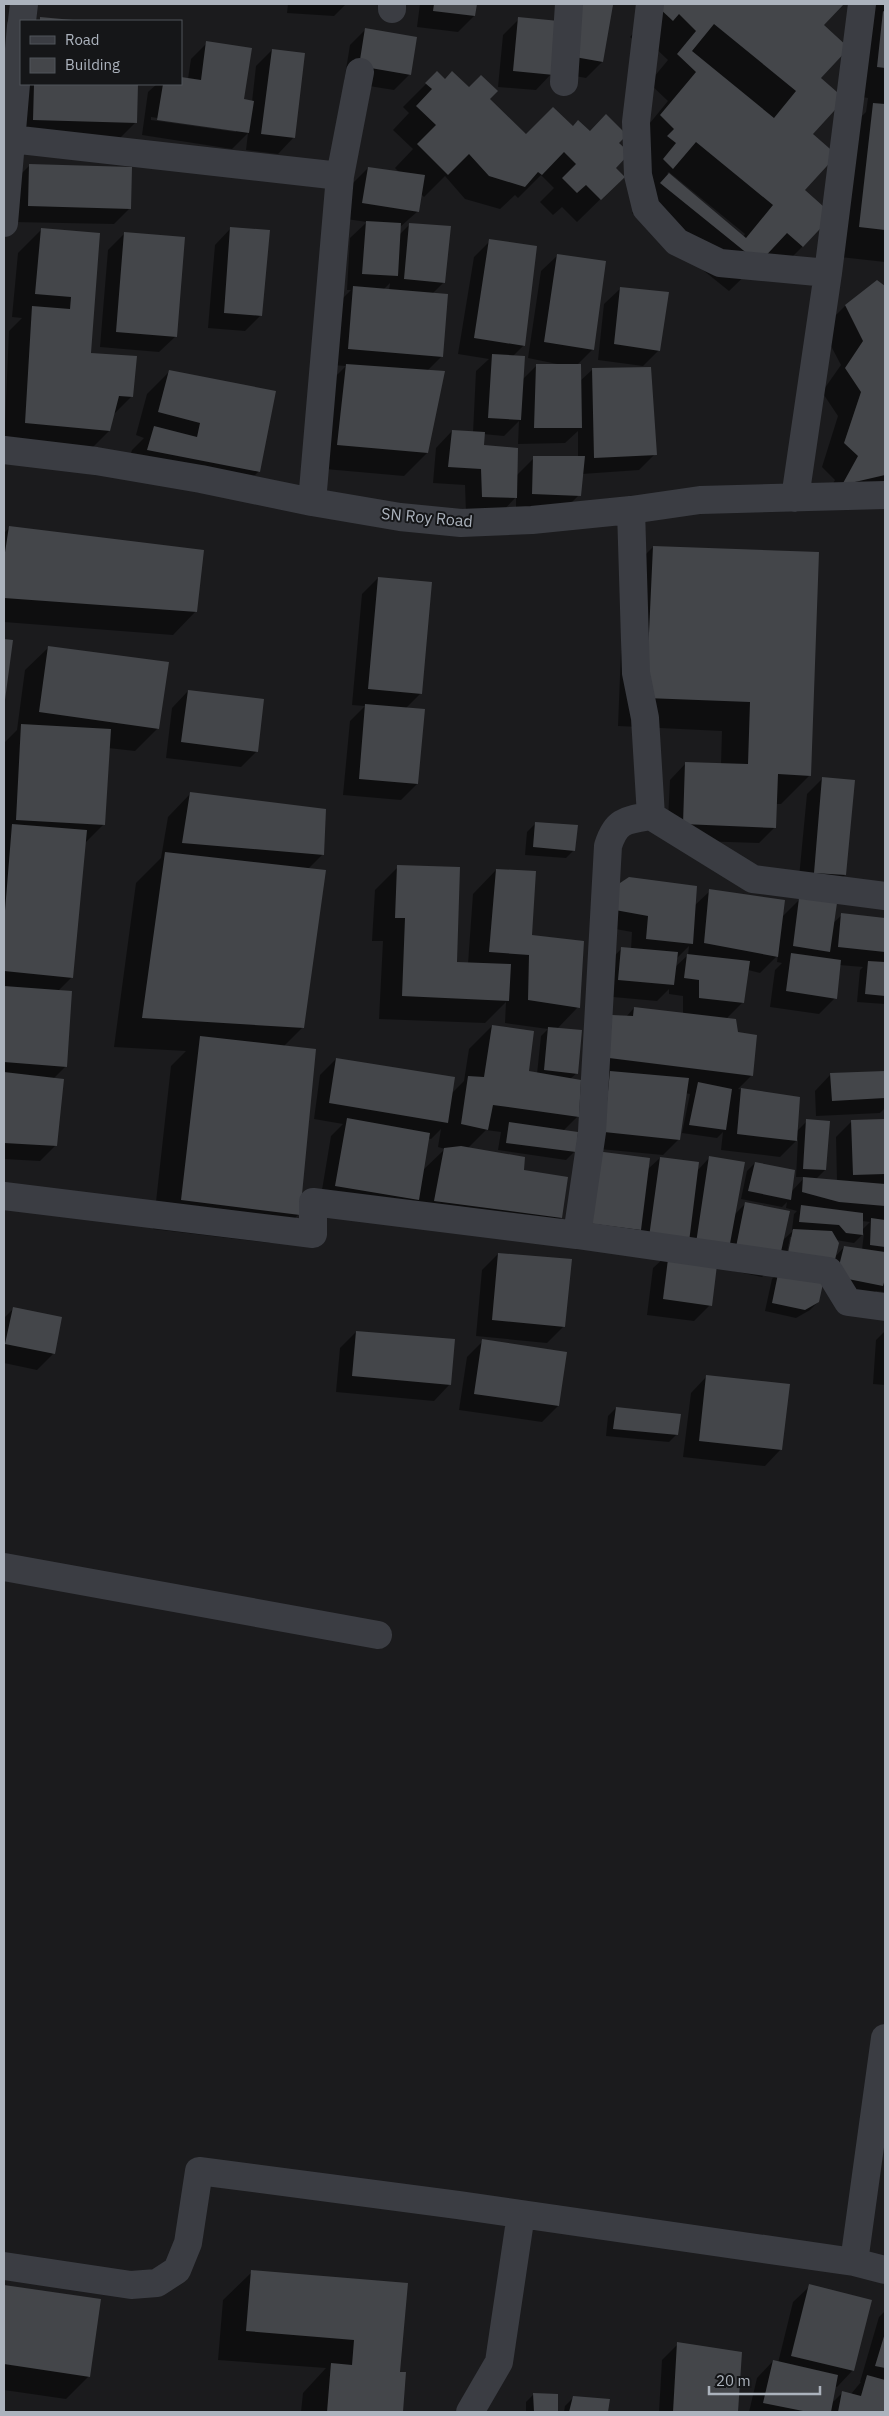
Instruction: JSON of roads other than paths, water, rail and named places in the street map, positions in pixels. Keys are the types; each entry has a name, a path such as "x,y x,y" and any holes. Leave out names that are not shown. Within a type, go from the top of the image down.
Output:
{"street":[{"path":"22,20 24,4"},
{"path":"564,82 569,4"},
{"path":"650,4 636,122 638,175 646,208 677,242 720,263 828,273"},
{"path":"795,498 828,273 862,4"},
{"path":"4,223 20,37"},
{"path":"312,502 340,176 360,72"},
{"path":"11,139 340,176"},
{"name":"SN Roy Road","path":"4,450 96,461 191,477 312,502 400,517 461,523 532,520 631,510 700,500 885,495"},
{"path":"631,510 636,674 645,718 651,816"},
{"path":"577,1235 592,1132 608,846 613,831 625,820 651,816 753,879 885,896"},
{"path":"4,1196 313,1234 313,1202 577,1235 829,1271 848,1302 885,1306"},
{"path":"4,1567 378,1634"},
{"path":"854,2262 879,2130 885,2038"},
{"path":"4,2266 131,2285 157,2283 177,2270 188,2243 199,2171 521,2214 854,2262 885,2270"},
{"path":"470,2412 499,2362 521,2214"}]}
